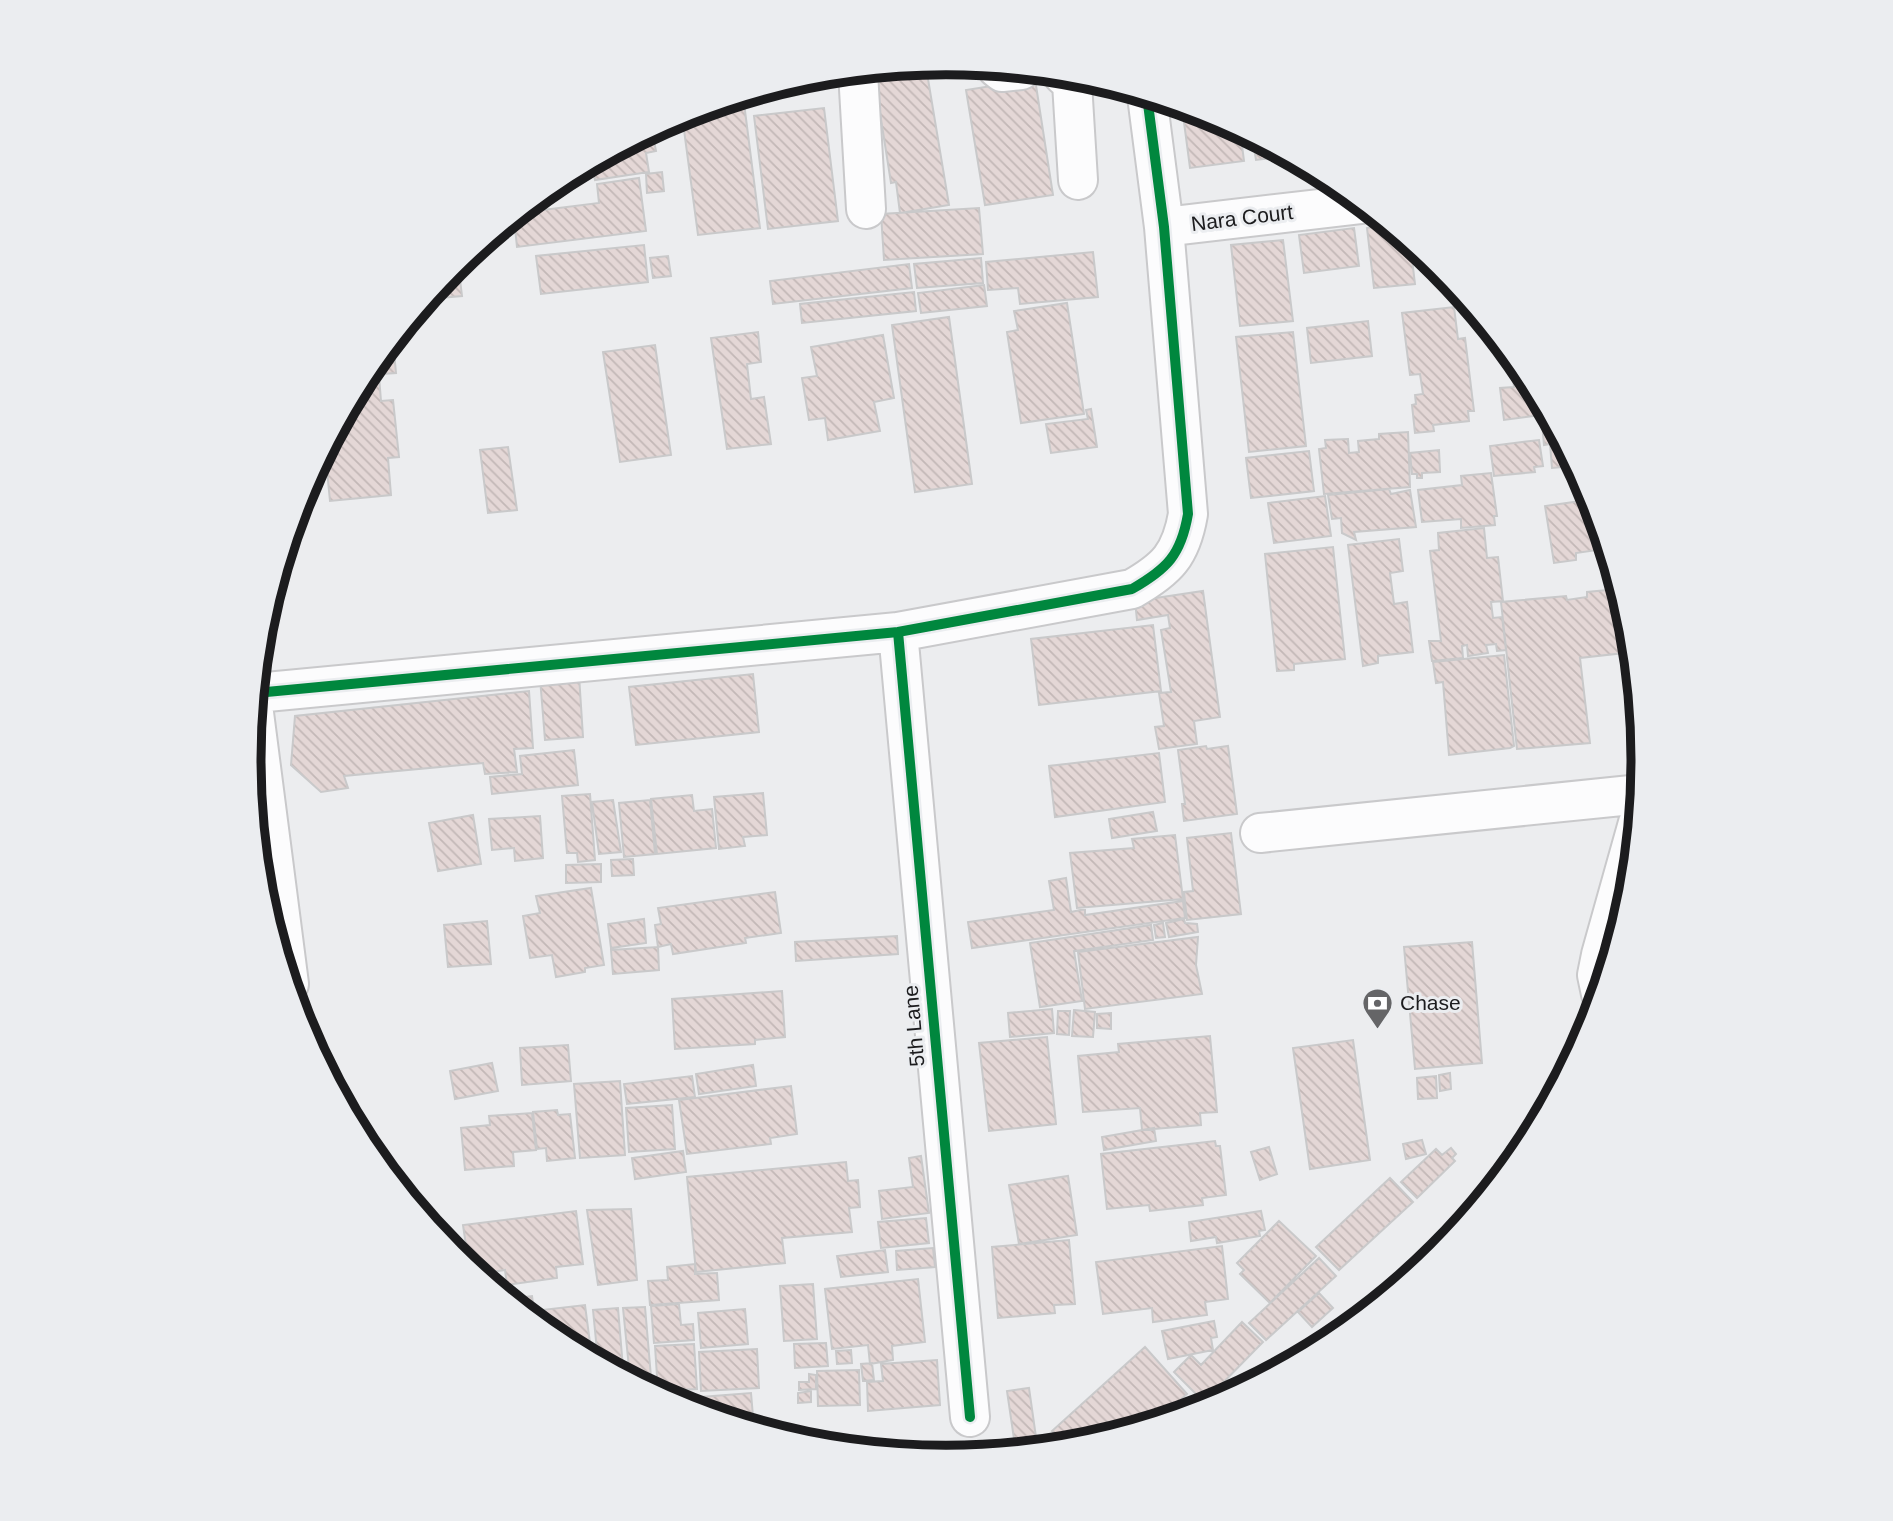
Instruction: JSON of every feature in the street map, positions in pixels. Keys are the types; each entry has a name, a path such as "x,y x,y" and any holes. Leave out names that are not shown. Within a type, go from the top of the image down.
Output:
{"street":[{"path":"859,81 866,209"},
{"path":"1072,87 1077,180"},
{"path":"265,692 898,632 1132,589 1156,575 1174,555 1184,538 1188,514 1164,227 1148,106"},
{"name":"Nara Court","path":"1164,227 1348,206"},
{"name":"5th Lane","path":"898,632 970,1417"},
{"path":"261,771 281,922"},
{"path":"1260,833 1630,795"},
{"path":"1597,973 1620,887"}],"building":[{"path":"927,76 949,205 900,213 896,182 891,183 875,81"},
{"path":"1035,81 1053,195 985,205 966,90"},
{"path":"744,106 760,228 698,235 684,127"},
{"path":"824,108 838,221 768,229 754,116"},
{"path":"1183,118 1242,142 1244,161 1190,168"},
{"path":"654,141 656,151 646,153 649,172 595,180 594,173"},
{"path":"1263,153 1272,158 1256,160 1255,154"},
{"path":"662,172 664,191 647,193 646,174"},
{"path":"639,178 646,231 517,247 515,228 538,211 599,203 597,184"},
{"path":"979,208 983,254 884,260 881,214"},
{"path":"1376,227 1412,258 1415,284 1374,288 1367,228"},
{"path":"1354,228 1359,266 1304,273 1299,235"},
{"path":"1283,240 1293,321 1240,326 1231,245"},
{"path":"644,245 648,282 541,294 536,256"},
{"path":"1093,252 1098,297 1020,304 1018,288 988,290 986,262"},
{"path":"668,256 671,276 653,278 650,258"},
{"path":"981,258 983,283 917,288 914,264"},
{"path":"909,264 912,288 773,304 770,281"},
{"path":"460,278 462,296 442,298"},
{"path":"984,285 987,306 921,313 918,293"},
{"path":"914,292 916,311 802,323 800,304"},
{"path":"1067,303 1084,414 1021,423 1007,332 1018,330 1014,311"},
{"path":"1454,307 1458,339 1465,338 1474,411 1468,411 1469,421 1433,425 1434,431 1415,433 1412,405 1416,404 1415,395 1423,394 1420,374 1410,375 1402,313"},
{"path":"949,317 972,484 915,492 892,325"},
{"path":"1368,321 1372,356 1311,363 1307,328"},
{"path":"758,332 761,362 747,364 751,399 764,397 771,444 727,449 711,338"},
{"path":"1293,332 1306,446 1249,452 1236,337"},
{"path":"883,335 894,398 874,402 880,431 828,440 825,418 809,420 802,378 817,376 811,347"},
{"path":"655,345 671,455 620,462 603,352"},
{"path":"394,355 396,373 381,374"},
{"path":"1513,375 1538,415 1504,420 1500,388 1514,387"},
{"path":"379,377 381,401 393,400 399,457 388,458 391,495 330,501 327,468 353,418"},
{"path":"1091,409 1097,447 1051,453 1046,424 1088,419 1086,410"},
{"path":"1542,423 1566,467 1552,468 1550,444 1544,445"},
{"path":"1408,432 1410,487 1324,494 1319,449 1326,448 1325,440 1348,439 1349,453 1359,452 1358,441 1379,439 1379,434"},
{"path":"1539,440 1543,466 1534,467 1535,472 1494,476 1490,446"},
{"path":"508,447 517,510 488,513 480,450"},
{"path":"1439,450 1440,472 1422,473 1422,478 1412,474 1410,453"},
{"path":"1309,451 1314,491 1251,498 1246,458"},
{"path":"1491,473 1497,516 1494,516 1495,525 1461,528 1461,519 1422,522 1418,490 1462,485 1461,476"},
{"path":"1389,489 1391,494 1410,490 1416,527 1354,532 1356,540 1342,533 1341,518 1332,519 1328,495"},
{"path":"1325,496 1331,536 1274,543 1268,503"},
{"path":"1581,501 1583,514 1586,514 1598,550 1576,553 1576,560 1554,563 1545,506"},
{"path":"1484,528 1487,558 1498,557 1503,601 1491,602 1493,618 1502,617 1506,650 1497,651 1496,644 1486,645 1488,653 1468,656 1467,645 1462,646 1463,658 1432,661 1429,641 1441,641 1430,551 1439,550 1438,533"},
{"path":"1399,539 1403,571 1390,573 1394,604 1407,602 1413,652 1378,656 1378,663 1363,666 1348,545"},
{"path":"1333,547 1345,659 1294,664 1294,670 1277,671 1265,554"},
{"path":"1607,590 1608,596 1611,596 1623,653 1580,658 1590,743 1517,749 1501,602 1566,596 1567,600 1587,597 1587,592"},
{"path":"1203,591 1220,717 1194,721 1197,744 1159,749 1155,727 1164,726 1159,693 1171,692 1161,630 1170,628 1168,615 1137,620 1135,601"},
{"path":"1153,625 1161,691 1039,705 1031,639"},
{"path":"1504,655 1514,746 1449,755 1443,682 1436,683 1433,662"},
{"path":"753,674 759,732 636,745 629,687"},
{"path":"579,675 583,737 545,740 540,678"},
{"path":"529,691 533,748 514,749 517,772 485,774 483,763 344,776 348,788 321,792 291,765 295,716"},
{"path":"1206,746 1207,749 1228,746 1237,814 1184,821 1182,804 1185,804 1178,750"},
{"path":"574,750 578,785 492,794 490,777 522,774 520,756"},
{"path":"1159,753 1165,802 1055,817 1049,766"},
{"path":"763,793 767,835 743,837 745,846 719,849 714,797"},
{"path":"590,794 595,860 578,862 577,853 567,853 562,796"},
{"path":"692,795 694,811 712,809 716,848 657,854 651,799"},
{"path":"613,800 621,852 599,854 592,802"},
{"path":"650,800 655,854 624,857 619,803"},
{"path":"1153,812 1157,831 1112,838 1109,819"},
{"path":"473,815 481,864 438,871 429,823"},
{"path":"540,816 543,858 515,861 514,848 492,850 489,819"},
{"path":"1231,833 1241,914 1187,920 1184,892 1193,891 1187,838"},
{"path":"1175,835 1183,899 1077,908 1070,853 1134,848 1132,839"},
{"path":"633,859 634,875 612,876 611,860"},
{"path":"601,864 601,882 566,883 566,865"},
{"path":"1066,878 1071,912 1085,909 1085,915 1183,901 1185,918 972,948 968,922 1054,910 1049,881"},
{"path":"591,888 604,965 585,968 585,972 556,977 552,955 530,958 523,916 540,913 536,896"},
{"path":"775,892 781,933 745,938 746,943 673,954 671,944 658,947 655,925 661,924 658,908"},
{"path":"644,919 646,943 611,948 608,924"},
{"path":"1184,919 1185,923 1197,924 1198,932 1169,937 1166,923"},
{"path":"487,921 491,964 448,967 444,925"},
{"path":"1163,923 1165,937 1156,938 1154,925"},
{"path":"1151,925 1153,940 1074,951 1082,1001 1040,1007 1030,943"},
{"path":"897,936 898,954 796,961 795,942"},
{"path":"1198,937 1196,965 1202,994 1085,1009 1078,952"},
{"path":"1472,942 1482,1063 1415,1069 1404,947"},
{"path":"658,947 659,970 613,974 611,950"},
{"path":"782,991 785,1037 755,1040 755,1044 675,1049 672,999"},
{"path":"1052,1009 1054,1033 1010,1037 1008,1013"},
{"path":"1074,1010 1095,1012 1093,1037 1072,1036"},
{"path":"1058,1011 1070,1011 1069,1035 1057,1034"},
{"path":"1111,1013 1111,1029 1097,1028 1097,1014"},
{"path":"1210,1036 1217,1112 1200,1113 1201,1125 1142,1130 1140,1108 1083,1112 1078,1056 1119,1052 1118,1044"},
{"path":"1047,1037 1056,1124 989,1131 979,1043"},
{"path":"1353,1040 1370,1160 1310,1169 1293,1048"},
{"path":"568,1045 571,1081 522,1085 520,1048"},
{"path":"492,1063 498,1091 455,1099 450,1071"},
{"path":"753,1065 756,1086 699,1094 696,1074"},
{"path":"1450,1073 1451,1089 1440,1091 1439,1075"},
{"path":"692,1076 695,1097 627,1104 624,1084"},
{"path":"1436,1076 1437,1098 1418,1099 1417,1078"},
{"path":"620,1081 625,1155 580,1158 574,1084"},
{"path":"791,1086 797,1134 770,1138 771,1144 687,1154 679,1100"},
{"path":"672,1105 675,1149 629,1152 626,1108"},
{"path":"557,1110 558,1115 570,1114 575,1158 547,1161 546,1148 537,1149 533,1112"},
{"path":"532,1113 536,1150 513,1152 514,1166 465,1170 461,1128 490,1125 489,1116"},
{"path":"1154,1128 1156,1141 1104,1150 1102,1137"},
{"path":"1521,1133 1510,1150 1507,1147"},
{"path":"1422,1140 1426,1154 1406,1159 1403,1144"},
{"path":"1215,1141 1216,1146 1220,1146 1226,1195 1202,1198 1203,1205 1150,1211 1149,1205 1107,1209 1101,1154"},
{"path":"1269,1147 1277,1174 1260,1180 1251,1152"},
{"path":"1451,1148 1456,1154 1452,1158 1455,1161 1417,1198 1401,1182 1436,1149 1442,1155"},
{"path":"683,1151 686,1172 635,1179 632,1158"},
{"path":"921,1156 929,1213 882,1219 879,1191 913,1187 909,1158"},
{"path":"846,1162 848,1181 858,1180 860,1207 849,1208 852,1232 782,1238 785,1263 696,1272 687,1177"},
{"path":"1068,1176 1077,1235 1019,1244 1009,1185"},
{"path":"1390,1178 1413,1202 1339,1270 1316,1247"},
{"path":"631,1209 637,1280 598,1285 587,1210"},
{"path":"576,1211 583,1264 556,1267 557,1278 507,1285 505,1270 491,1272 467,1249 463,1225"},
{"path":"1261,1211 1265,1230 1259,1231 1260,1236 1217,1243 1216,1237 1191,1241 1189,1222"},
{"path":"926,1218 929,1243 881,1248 878,1222"},
{"path":"1279,1221 1316,1256 1270,1303 1240,1274 1244,1270 1237,1263"},
{"path":"1069,1240 1075,1304 1054,1305 1055,1313 998,1318 992,1247"},
{"path":"1222,1246 1228,1299 1205,1302 1207,1315 1153,1322 1152,1308 1103,1314 1096,1262"},
{"path":"933,1248 935,1267 897,1270 896,1251"},
{"path":"885,1250 888,1272 841,1277 837,1256"},
{"path":"1319,1258 1336,1276 1266,1340 1249,1323"},
{"path":"695,1264 695,1274 717,1273 719,1300 650,1305 648,1281 668,1280 667,1267"},
{"path":"918,1279 925,1342 892,1346 893,1360 870,1364 868,1345 832,1349 825,1289"},
{"path":"813,1284 817,1339 784,1341 780,1286"},
{"path":"1319,1293 1333,1308 1312,1327 1298,1312"},
{"path":"532,1296 533,1307 529,1304 521,1297"},
{"path":"679,1304 681,1325 693,1324 694,1340 654,1343 651,1306"},
{"path":"585,1305 590,1345 538,1310"},
{"path":"645,1307 651,1377 629,1367 623,1308"},
{"path":"618,1308 623,1364 597,1349 593,1310"},
{"path":"745,1309 748,1344 701,1348 698,1313"},
{"path":"1214,1321 1217,1337 1211,1338 1213,1350 1168,1359 1162,1331"},
{"path":"1242,1322 1263,1342 1214,1392 1199,1397 1174,1372 1191,1355 1201,1365"},
{"path":"826,1343 828,1366 795,1368 794,1344"},
{"path":"694,1344 697,1389 676,1390 657,1382 655,1346"},
{"path":"1145,1347 1187,1394 1172,1407 1124,1422 1057,1437 1052,1431"},
{"path":"757,1349 759,1388 701,1391 699,1352"},
{"path":"851,1350 852,1363 837,1364 836,1351"},
{"path":"937,1360 940,1405 868,1411 867,1382 883,1381 881,1364"},
{"path":"872,1363 874,1380 863,1381 861,1364"},
{"path":"859,1370 860,1405 818,1406 817,1371"},
{"path":"809,1374 816,1375 816,1389 799,1390 799,1382 809,1382"},
{"path":"1029,1388 1036,1437 1014,1439 1007,1391"},
{"path":"811,1391 811,1402 798,1403 798,1393"},
{"path":"751,1393 753,1417 726,1409 694,1398"}],"cycle path":[{"path":"265,692 898,632 1132,589 1155,575 1176,550 1188,514 1164,227 1148,106"},
{"path":"898,632 970,1417"}],"place":[{"name":"Chase","path":"1377,1030"}]}
